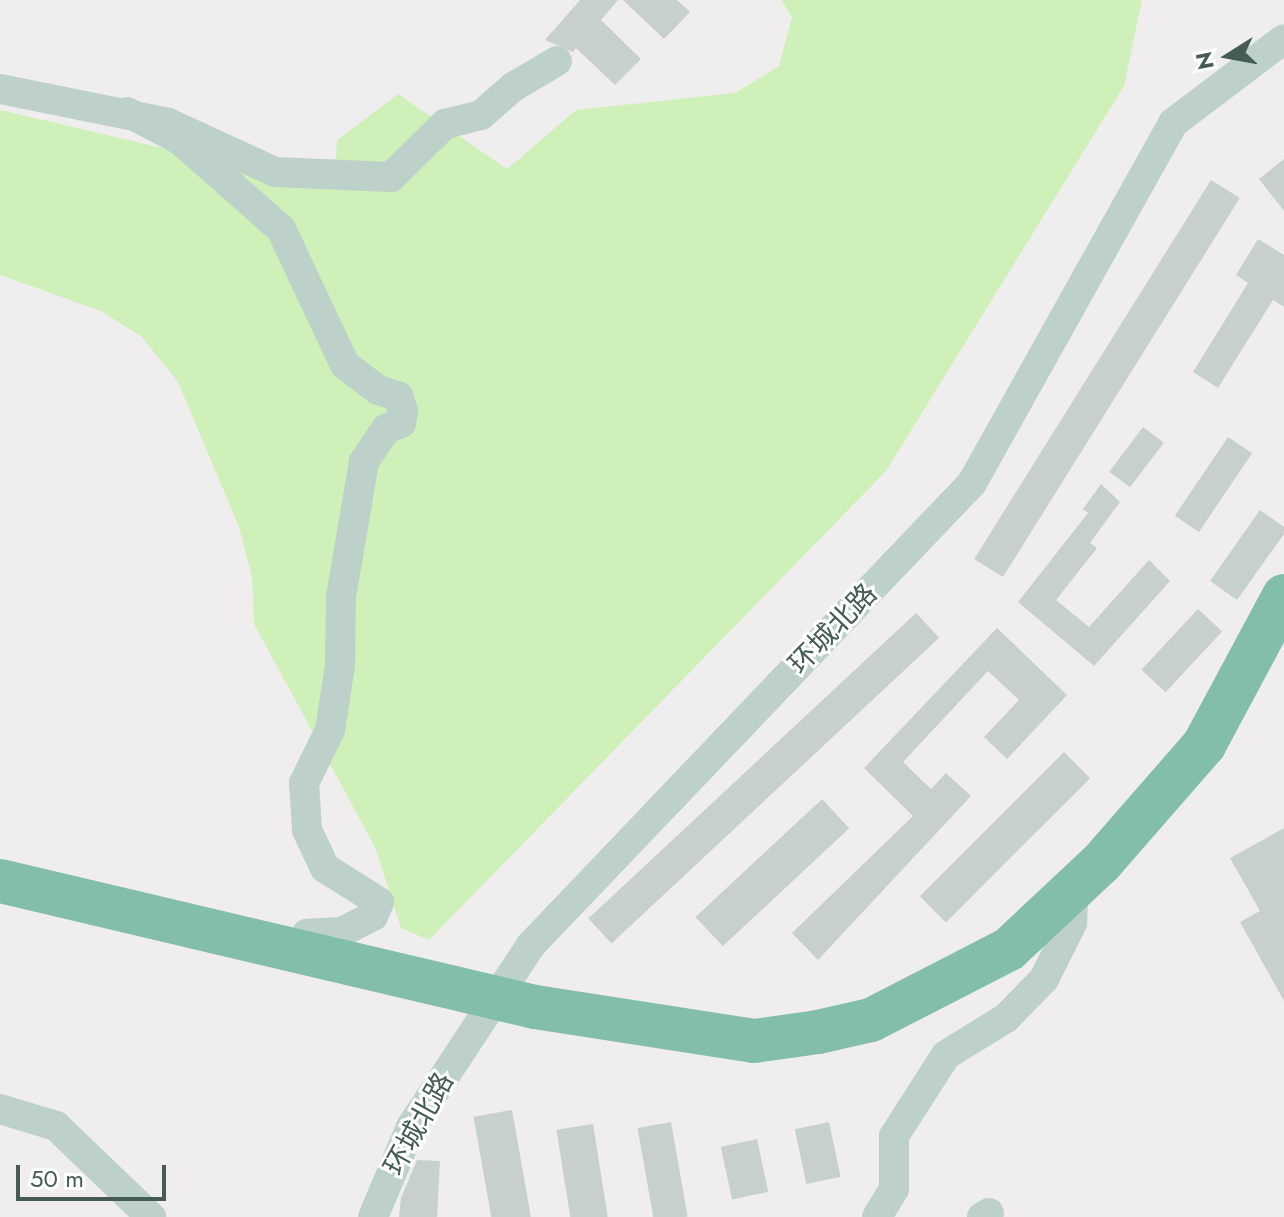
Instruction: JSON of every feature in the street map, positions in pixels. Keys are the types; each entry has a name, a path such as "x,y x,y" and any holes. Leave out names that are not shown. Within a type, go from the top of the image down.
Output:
{"highway":[{"path":"0,881 372,972 535,1007 754,1041 818,1032 871,1020 1009,949 1074,888 1204,745 1284,596"}],"street":[{"name":"环城北路","path":"373,1217 411,1127 531,945 972,483 1173,123 1284,39"},
{"path":"0,89 127,112 168,123 275,172 391,177 445,124 481,115 513,87 557,61"},
{"path":"127,112 180,140 281,229 345,365 378,390 398,396 403,411 401,423 386,429 364,462 341,596 340,665 330,730 304,783 307,830 325,868 379,902 373,916 341,932 307,934 297,954"},
{"path":"877,1217 894,1189 894,1136 946,1055 1006,1018 1044,979 1072,923 1074,888"},
{"path":"0,1109 56,1126 151,1217"}],"green space":[{"path":"781,0 1142,0 1124,86 886,471 429,940 401,928 375,847 254,624 252,577 239,527 178,382 142,337 101,311 0,275 0,110 334,188 337,140 398,94 507,169 576,110 735,93 779,66 792,17"}],"building":[{"path":"580,0 618,0 601,20 641,59 615,85 576,48 573,52 545,40"},
{"path":"623,0 677,0 690,12 664,39"},
{"path":"1284,159 1284,211 1259,179"},
{"path":"1211,180 1240,198 1003,577 974,559"},
{"path":"1258,239 1284,255 1284,307 1273,300 1218,388 1193,372 1248,283 1236,275"},
{"path":"1143,427 1164,443 1130,487 1109,472"},
{"path":"1228,437 1252,453 1199,532 1175,516"},
{"path":"1101,484 1120,502 1090,543 1097,548 1056,600 1089,627 1149,560 1170,581 1094,666 1018,602 1088,513 1083,509"},
{"path":"1260,510 1284,527 1284,534 1237,600 1210,581"},
{"path":"1198,609 1222,632 1166,692 1141,670"},
{"path":"916,613 939,638 612,943 588,919"},
{"path":"997,628 1067,695 1007,759 984,737 1019,700 988,671 903,762 931,789 946,773 971,796 818,960 792,933 913,816 864,768"},
{"path":"1064,752 1090,778 946,922 920,896"},
{"path":"822,799 849,828 723,946 695,917"},
{"path":"1284,828 1284,1001 1240,922 1260,911 1230,858"},
{"path":"512,1110 531,1217 491,1217 474,1117"},
{"path":"671,1122 688,1217 653,1217 638,1128"},
{"path":"829,1122 841,1177 806,1184 795,1129"},
{"path":"593,1124 608,1217 570,1217 556,1130"},
{"path":"757,1139 768,1192 732,1200 721,1147"},
{"path":"417,1160 440,1161 437,1217 399,1217 401,1198"}]}
